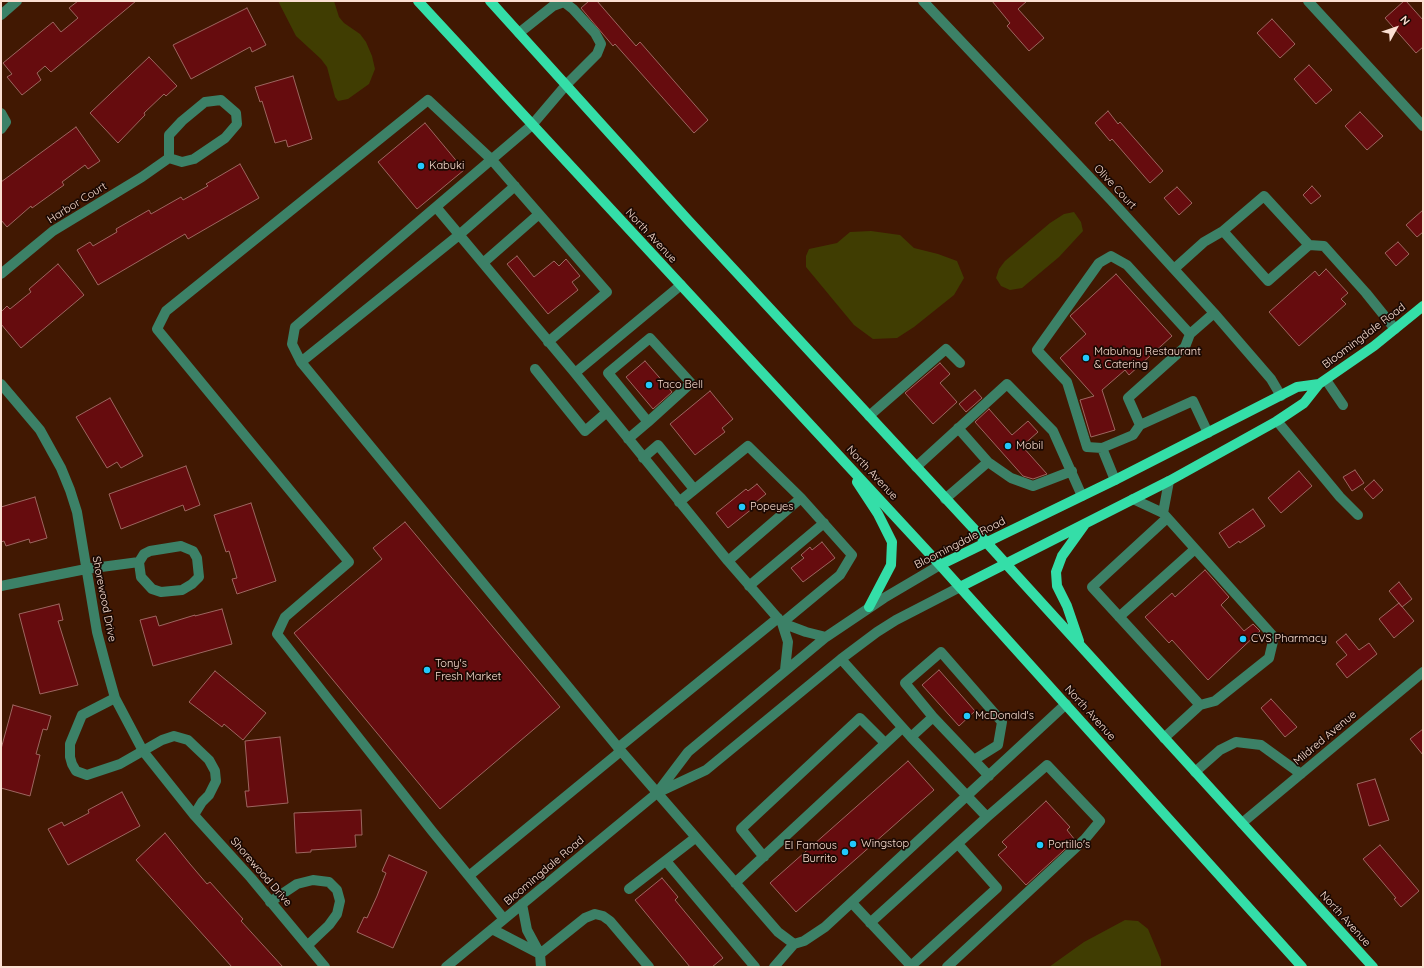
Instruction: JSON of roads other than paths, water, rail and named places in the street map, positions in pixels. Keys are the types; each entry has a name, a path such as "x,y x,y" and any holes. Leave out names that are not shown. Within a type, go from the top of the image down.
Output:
{"main road":[{"name":"North Avenue","path":"418,1 940,565 1302,967"},
{"name":"North Avenue","path":"490,1 1373,967"},
{"name":"Bloomingdale Road","path":"960,587 1004,563 1168,481 1277,421 1304,404 1323,382 1395,330 1423,306"},
{"name":"Bloomingdale Road","path":"940,565 1115,480 1297,387 1323,382"},
{"path":"842,459 878,514 892,542 891,565 869,607"},
{"path":"1081,647 1057,586 1056,572 1062,556 1086,523"}],"street":[{"path":"1,15 17,1"},
{"name":"Olive Court","path":"923,1 1214,313 1271,379 1281,396"},
{"path":"1308,1 1423,126"},
{"path":"519,33 553,6 564,2 573,9 595,33 601,44 597,54 566,85 532,125 295,327 292,344 301,362 656,793 778,932 794,944"},
{"path":"221,100 236,112 237,124 219,142 194,159 182,162 169,158 169,135 182,121 205,102 221,100"},
{"path":"504,919 470,875 432,831 277,634 285,617 349,562 157,329 166,310 428,100 491,159 607,292 548,342"},
{"path":"1,113 6,122 1,129"},
{"name":"Harbor Court","path":"1,274 53,231 142,177 169,158"},
{"path":"301,362 459,235 515,186"},
{"path":"1174,269 1204,242 1223,231 1264,196 1309,245 1324,246 1366,293 1395,330"},
{"path":"436,207 575,373 728,561 780,620 788,642 785,670"},
{"path":"483,263 539,214"},
{"path":"1223,231 1268,281 1309,245"},
{"path":"1190,334 1127,265 1111,256 1100,263 1037,350 1066,382 1087,447 1102,448 1134,435 1140,425 1193,402 1208,433"},
{"path":"575,373 681,285"},
{"path":"1140,425 1128,398 1185,347 1190,334 1214,313"},
{"path":"628,439 648,422 691,383 650,338 608,373 648,422"},
{"path":"869,416 946,349 960,364"},
{"path":"535,369 585,431 607,412"},
{"path":"1323,382 1343,405"},
{"name":"Shorewood Drive","path":"1,384 40,430 62,468 77,512 97,632 115,698 143,751 194,815 251,878 325,967"},
{"path":"916,467 1007,384 1053,431 1082,496"},
{"path":"1277,421 1340,497 1358,515"},
{"path":"958,428 988,462 1011,478 1033,486 1072,471"},
{"path":"643,458 658,445 694,489"},
{"path":"470,875 620,749 780,620 840,575 852,555 801,498 748,446 679,502"},
{"path":"1102,448 1115,480"},
{"path":"945,499 988,462"},
{"path":"1168,481 1165,515 1092,587 1200,705"},
{"path":"728,561 801,498"},
{"path":"1133,499 1165,515 1274,637 1269,658 1215,701 1200,705 1164,738"},
{"path":"749,586 824,523"},
{"path":"181,546 187,547 193,551 197,558 199,577 192,584 182,590 161,592 152,589 141,577 139,562 144,554 150,551 181,546"},
{"path":"1119,617 1195,548"},
{"path":"1,586 86,569 139,562"},
{"name":"Bloomingdale Road","path":"446,967 656,793 688,752 826,636 869,607 940,565"},
{"name":"Bloomingdale Road","path":"656,793 706,770 841,659 896,620 960,587"},
{"path":"780,620 806,632 826,636"},
{"path":"974,760 998,745 1002,722 941,652 905,683 933,717 989,776"},
{"path":"841,659 902,728 987,817"},
{"name":"Mildred Avenue","path":"1242,823 1423,672"},
{"path":"115,698 82,715 70,744 70,757 76,771 87,775 120,764 162,740 174,736 188,740 209,760 215,771 216,781 209,795 202,802 194,815"},
{"path":"774,967 794,944 804,941 825,928 1066,704"},
{"path":"911,737 933,717"},
{"path":"764,857 741,829 860,718 885,743"},
{"path":"735,884 902,728"},
{"path":"1195,772 1220,750 1236,742 1261,744 1301,774"},
{"path":"870,923 1047,765 1100,821 1085,840 947,967"},
{"path":"629,890 695,838"},
{"path":"852,903 912,967 997,888 958,844"},
{"path":"666,861 755,967"},
{"path":"270,902 297,884 314,880 329,882 337,890 340,901 335,916 330,925 308,945"},
{"path":"522,904 527,930 540,954 541,967"},
{"path":"540,954 585,918 595,914 604,916 610,921 649,967"},
{"path":"492,929 540,954"}],"place":[{"name":"Kabuki","path":"421,166"},
{"name":"Mabuhay Restaurant & Catering","path":"1086,358"},
{"name":"Taco Bell","path":"649,385"},
{"name":"Mobil","path":"1008,446"},
{"name":"Popeyes","path":"742,507"},
{"name":"CVS Pharmacy","path":"1243,639"},
{"name":"Tony's Fresh Market","path":"427,670"},
{"name":"McDonald's","path":"967,716"},
{"name":"Wingstop","path":"853,844"},
{"name":"Portillo's","path":"1040,845"},
{"name":"El Famous Burrito","path":"845,852"}]}
